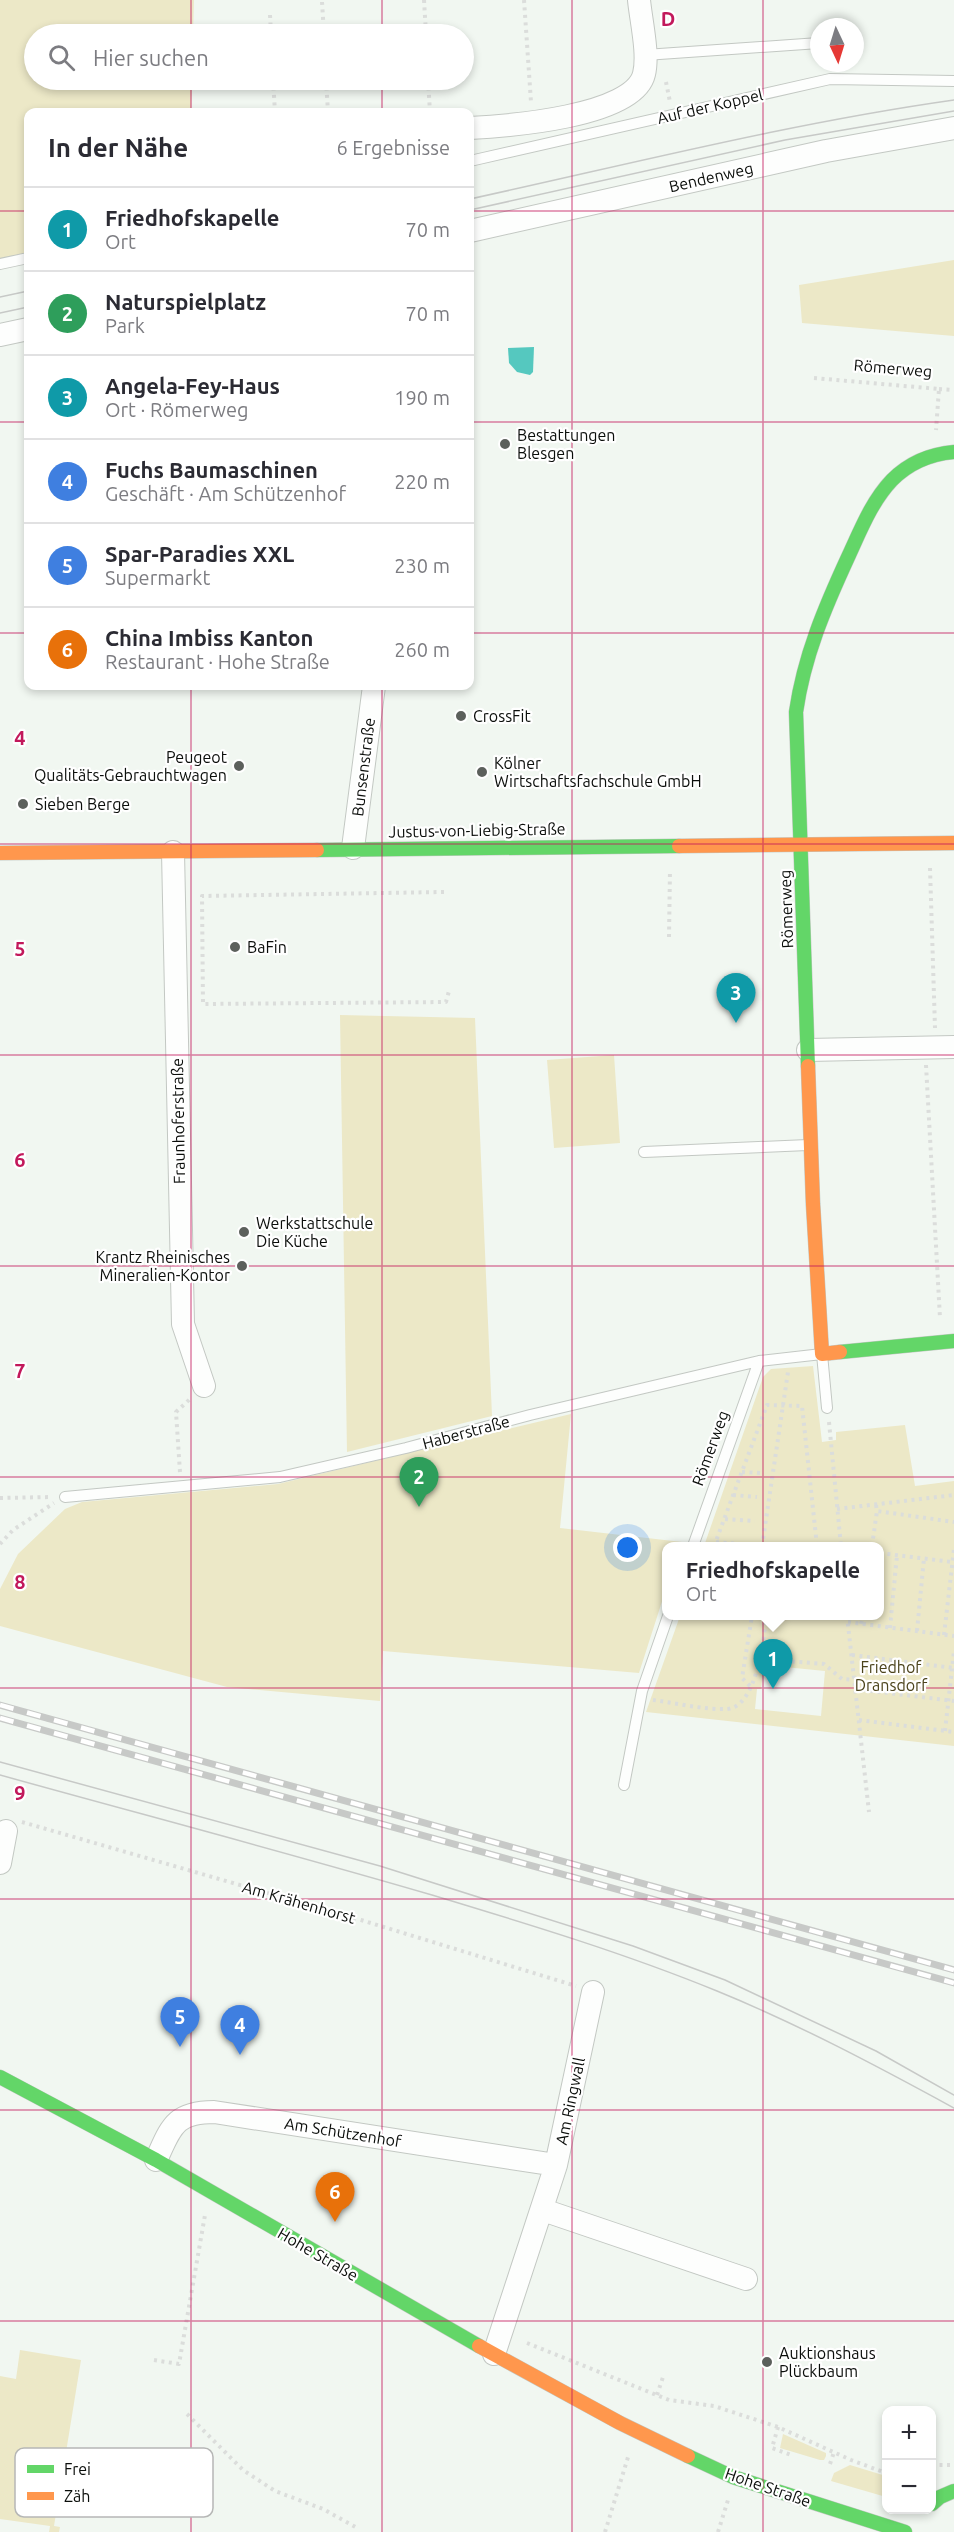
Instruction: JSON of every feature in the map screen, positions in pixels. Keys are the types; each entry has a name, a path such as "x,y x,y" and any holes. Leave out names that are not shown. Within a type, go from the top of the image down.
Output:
{"street":[{"path":"474,128 587,114 632,93 644,75 639,0"},
{"name":"Bendenweg","path":"474,230 826,151 954,128"},
{"path":"0,335 24,331"},
{"name":"Römerweg","path":"822,1354 811,1145 800,844 796,712 800,682 819,619 871,508 893,479 918,461 935,454 954,452"},
{"name":"Bunsenstraße","path":"353,848 373,690"},
{"name":"Justus-von-Liebig-Straße","path":"0,853 954,843"},
{"name":"Fraunhoferstraße","path":"173,852 183,1324 204,1386"},
{"path":"808,1050 938,1047"},
{"path":"822,1354 948,1342"},
{"path":"0,1863 6,1831"},
{"name":"Am Ringwall","path":"494,2354 556,2165 593,1992"},
{"name":"Hohe Straße","path":"0,2077 156,2160 494,2354 636,2431 733,2477 905,2532"},
{"name":"Am Schützenhof","path":"156,2160 170,2132 182,2117 195,2112 214,2112 556,2165"},
{"path":"543,2210 746,2279"},
{"name":"Hohe Straße","path":"636,2431 738,2463"},
{"path":"936,2503 951,2492 950,2470"}],"lane":[{"path":"644,55 810,44"},
{"name":"Auf der Koppel","path":"474,160 830,79 954,81"},
{"path":"0,264 24,259"},
{"path":"644,1152 811,1145"},
{"name":"Haberstraße","path":"65,1497 280,1477 759,1361 822,1354"},
{"name":"Römerweg","path":"822,1354 827,1408"},
{"name":"Römerweg","path":"694,1542 759,1361"},
{"path":"624,1785 640,1699 667,1620"}],"path":[{"path":"424,0 425,24"},
{"path":"524,0 532,121"},
{"path":"322,2 323,24"},
{"path":"270,15 270,24"},
{"path":"274,90 275,108"},
{"path":"327,90 328,108"},
{"path":"429,90 430,108"},
{"name":"Römerweg","path":"814,378 939,389 935,454"},
{"path":"939,389 954,390"},
{"path":"929,843 948,1342"},
{"path":"669,937 671,845"},
{"path":"444,892 202,896 203,1004 446,1002 449,991"},
{"path":"763,1542 790,1356"},
{"path":"182,1487 176,1412 204,1386"},
{"path":"716,1542 767,1405 802,1406 817,1542"},
{"path":"827,1408 841,1542"},
{"path":"742,1472 761,1473"},
{"path":"733,1495 757,1497"},
{"path":"837,1509 954,1496"},
{"path":"0,1498 65,1497"},
{"path":"0,1544 13,1530 65,1497"},
{"path":"873,1542 876,1505"},
{"path":"877,1511 954,1522"},
{"path":"724,1519 755,1521"},
{"path":"944,1635 954,1549"},
{"path":"884,1554 952,1562"},
{"path":"890,1628 897,1555"},
{"path":"917,1631 924,1558"},
{"path":"750,1686 742,1678 751,1620"},
{"path":"640,1699 729,1709 741,1703 762,1659 766,1620"},
{"path":"861,1624 862,1620"},
{"path":"869,1812 848,1622 954,1636"},
{"path":"945,1731 954,1651"},
{"path":"852,1655 953,1667"},
{"path":"762,1659 824,1664 842,1680 854,1680"},
{"path":"855,1689 954,1701"},
{"path":"859,1720 954,1732"},
{"name":"Am Krähenhorst","path":"6,1831 21,1821 58,1831 593,1992"},
{"path":"154,2360 179,2364 209,2191"},
{"path":"501,2333 669,2400 714,2406 778,2427 882,2471"},
{"path":"657,2395 664,2374"},
{"path":"187,2414 243,2469 275,2491 323,2509 359,2529"},
{"path":"778,2427 772,2448 791,2455"},
{"path":"606,2532 636,2431"},
{"path":"830,2464 834,2452"},
{"path":"936,2466 950,2470"},
{"name":"Hohe Straße","path":"718,2532 730,2490"}],"green space":[{"path":"0,0 194,0 193,24 24,24 24,90 192,90 191,108 24,108 24,254 0,259"},
{"path":"954,260 954,336 802,323 799,285"},
{"path":"340,1015 475,1018 492,1416 347,1452"},
{"path":"614,1055 620,1143 554,1148 547,1060"},
{"name":"Friedhof Dransdorf","path":"813,1366 822,1442 836,1440 836,1432 905,1425 915,1486 954,1481 954,1746 646,1712 679,1620 884,1620 884,1542 705,1542 763,1377 771,1369","holes":["764,1665 825,1671 821,1716 755,1709 757,1689 761,1689"]},
{"path":"571,1414 560,1528 682,1542 662,1542 662,1601 639,1673 383,1651 380,1701 227,1687 0,1626 0,1589 18,1554 65,1509 82,1502 278,1484"},
{"path":"20,2350 81,2360 67,2448 15,2448 15,2517 55,2517 54,2526 60,2527 59,2532 49,2532 50,2526 0,2519 0,2376 16,2379"},
{"path":"783,2434 826,2453 824,2460 780,2448"},
{"path":"850,2465 882,2475 882,2496 831,2481 834,2473"}],"water":[{"path":"534,347 533,372 530,375 517,372 509,363 508,348"}],"tram line":[{"path":"474,198 771,132 954,100"},
{"path":"474,209 785,140 954,111"},
{"path":"0,297 24,292"},
{"path":"0,313 24,308"},
{"path":"0,1762 380,1866 633,1946 725,1980 876,2051 954,2095"},
{"path":"0,1775 378,1879 611,1952 682,1977 777,2017 867,2061 954,2108"}],"railway":[{"path":"0,1705 954,1970"},
{"path":"0,1718 954,1983"}],"traffic: fast":[{"path":"808,1066 796,712 804,671 816,632 832,594 863,525 885,488 913,464 929,457 954,452"},
{"path":"317,850 679,846"},
{"path":"840,1352 954,1341"},
{"path":"0,2077 156,2160 479,2346"},
{"path":"688,2456 733,2477 905,2532"},
{"path":"936,2500 954,2491"}],"traffic: slow":[{"path":"679,846 954,843"},
{"path":"0,853 317,850"},
{"path":"808,1066 822,1354 840,1352"},
{"path":"479,2346 620,2423 688,2456"}],"place":[{"name":"Bestattungen Blesgen","path":"505,444"},
{"name":"CrossFit","path":"461,716"},
{"name":"Peugeot Qualitäts-Gebrauchtwagen","path":"239,766"},
{"name":"Kölner Wirtschaftsfachschule GmbH","path":"482,772"},
{"name":"Sieben Berge","path":"23,804"},
{"name":"BaFin","path":"235,947"},
{"name":"Angela-Fey-Haus","path":"736,1023"},
{"name":"Werkstattschule Die Küche","path":"244,1232"},
{"name":"Krantz Rheinisches Mineralien-Kontor","path":"242,1266"},
{"name":"Naturspielplatz","path":"419,1507"},
{"name":"Friedhofskapelle","path":"773,1689"},
{"name":"Spar-Paradies XXL","path":"180,2047"},
{"name":"Fuchs Baumaschinen","path":"240,2055"},
{"name":"China Imbiss Kanton","path":"335,2222"},
{"name":"Auktionshaus Plückbaum","path":"767,2362"}]}
